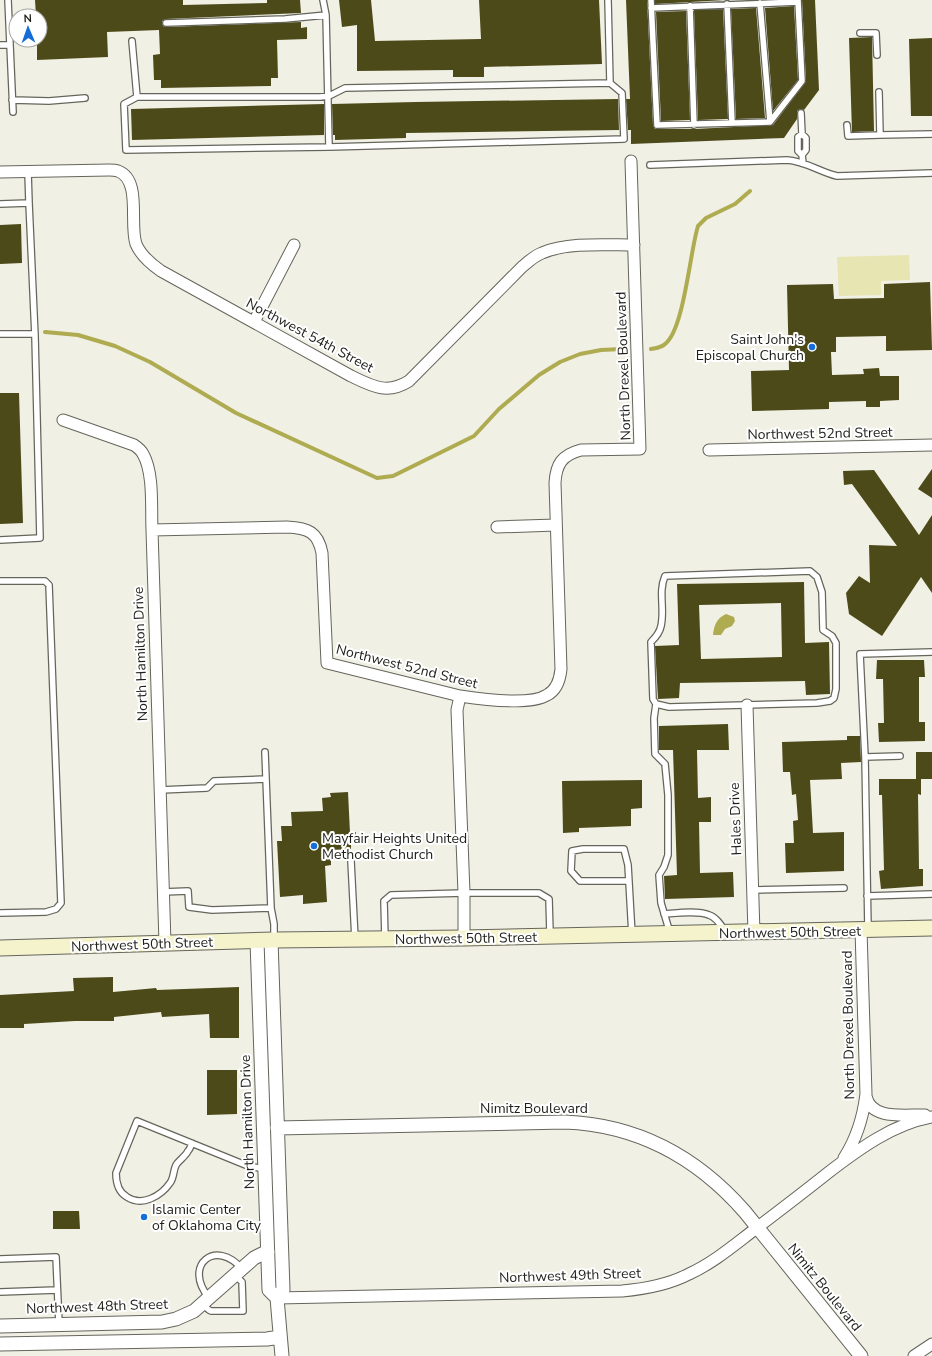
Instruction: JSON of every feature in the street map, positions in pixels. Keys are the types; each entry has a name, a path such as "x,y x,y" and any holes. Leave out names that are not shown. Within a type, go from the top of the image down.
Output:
{"main road":[{"name":"Northwest 50th Street","path":"0,948 165,943 550,937 932,928"}],"street":[{"name":"North Drexel Boulevard","path":"555,689 560,678 561,669 556,525 556,474 558,465 564,458 581,450 640,450 631,161"},
{"name":"Northwest 54th Street","path":"0,172 118,171 126,176 131,185 136,244 141,253 150,263 161,271 351,376 370,385 381,388 391,389 400,387 409,381 532,258 547,251 569,246 634,245"},
{"path":"254,322 294,245"},
{"name":"North Hamilton Drive","path":"63,420 134,445 142,453 148,466 152,530 165,943"},
{"name":"Northwest 52nd Street","path":"709,450 932,445"},
{"path":"497,527 556,525"},
{"name":"Northwest 52nd Street","path":"152,530 287,527 309,531 316,536 321,545 322,554 327,663 460,696 500,700 536,699 547,696 555,689"},
{"path":"460,696 457,710 464,893 464,938"},
{"name":"Hales Drive","path":"747,705 754,933"},
{"name":"North Drexel Boulevard","path":"842,1162 854,1142 860,1126 866,1094 864,930"},
{"name":"North Hamilton Drive","path":"268,941 283,1290 277,1298"},
{"name":"North Hamilton Drive","path":"268,941 265,1169 269,1290 277,1298 282,1356"},
{"name":"Northwest 49th Street","path":"866,1094 867,1101 870,1106 881,1113 932,1116"},
{"name":"Northwest 49th Street","path":"277,1298 622,1291 642,1289 659,1285 689,1275 717,1257 842,1162 870,1143 908,1123 932,1116"},
{"name":"Nimitz Boulevard","path":"277,1128 543,1122 584,1123 604,1126 639,1136 671,1150 684,1158 724,1190 757,1228 861,1356"},
{"path":"265,1169 279,1169"},
{"name":"Northwest 48th Street","path":"0,1326 176,1320 194,1311 259,1255 268,1252"},
{"path":"0,1344 267,1339 280,1337"},
{"path":"914,1356 932,1344"}],"lane":[{"path":"323,0 326,15 329,147"},
{"path":"608,0 610,83"},
{"path":"651,0 657,125 770,122"},
{"path":"651,8 798,1 802,81 770,122"},
{"path":"760,3 770,122"},
{"path":"727,4 732,123"},
{"path":"690,6 694,125"},
{"path":"166,23 285,19 326,15"},
{"path":"860,33 876,33 877,55"},
{"path":"132,41 137,97"},
{"path":"10,48 13,112"},
{"path":"610,83 622,93 624,138 329,147 126,150 124,104 137,97 320,97 329,96 344,88 610,83"},
{"path":"879,92 880,135"},
{"path":"12,100 49,101 85,98"},
{"path":"801,113 802,134 806,138 806,150 802,155 803,163"},
{"path":"847,125 848,136 932,134"},
{"path":"650,165 787,160 803,163 837,176 932,173"},
{"path":"0,540 40,538 35,334 28,172"},
{"path":"0,204 29,203"},
{"path":"0,334 35,334"},
{"path":"656,704 669,707 816,703 830,701 834,698 836,689 836,643 832,636 823,630 822,592 817,577 810,570 665,576 662,583 661,626 651,642 653,699 656,704 654,718 655,754 665,764 668,795 668,855 664,867 659,875 661,903 670,934"},
{"path":"0,582 45,581 49,585 61,903 56,909 46,912 0,912"},
{"path":"864,930 867,896 865,757 860,654 932,652"},
{"path":"265,752 271,908 274,924 268,941"},
{"path":"865,757 900,756"},
{"path":"160,790 207,788 214,781 266,779"},
{"path":"629,881 580,881 571,871 572,851 624,849 628,865 629,881 632,935"},
{"path":"350,861 355,939"},
{"path":"753,890 844,888"},
{"path":"164,892 188,891 189,907 212,910 271,908"},
{"path":"385,939 384,901 391,895 464,893 539,893 549,900 550,937"},
{"path":"867,896 932,894"},
{"path":"664,914 699,913 710,915 717,920 727,933"},
{"path":"192,1143 188,1152 176,1165 171,1182 154,1197 143,1201 135,1201 125,1197 120,1191 116,1182 116,1173 137,1121 192,1143 248,1166 265,1169"},
{"path":"216,1255 237,1262 238,1272 242,1282 242,1311 211,1311 208,1310 205,1301 199,1270 201,1264 210,1256 216,1255"},
{"path":"0,1259 56,1257 59,1324"},
{"path":"0,1292 57,1290"}],"shaded area":[{"path":"909,255 910,280 881,281 881,295 839,296 837,257"},
{"path":"726,614 734,617 735,621 732,626 725,629 721,635 713,635 716,622"}],"building":[{"path":"35,0 183,0 183,5 267,3 267,0 300,0 301,13 166,19 162,21 162,24 166,27 301,22 301,28 307,27 307,39 277,40 278,78 271,78 271,86 161,88 161,80 154,80 153,55 160,54 159,30 107,32 108,57 37,60 37,48 48,48 48,8 36,8"},
{"path":"339,0 371,0 375,41 481,39 479,0 599,0 602,64 484,67 484,77 453,77 453,70 357,71 357,25 342,27"},
{"path":"626,0 647,0 653,125 655,129 694,129 773,125 806,81 802,0 815,0 819,90 804,110 800,109 797,111 797,119 784,138 631,144 631,130 628,130 626,99 630,99"},
{"path":"655,0 726,0 655,4"},
{"path":"794,6 798,80 773,111 765,8"},
{"path":"756,8 765,118 736,119 731,9"},
{"path":"723,9 728,119 698,120 694,10"},
{"path":"686,11 690,120 661,121 656,12"},
{"path":"872,37 874,131 852,132 849,38"},
{"path":"932,38 932,116 911,116 909,39"},
{"path":"618,99 619,130 406,133 406,138 335,140 335,135 333,135 332,104"},
{"path":"324,104 324,135 132,140 131,109"},
{"path":"21,224 22,263 0,264 0,225"},
{"name":"Saint John's Episcopal Church","path":"930,282 932,350 886,351 886,336 836,337 836,352 831,352 832,375 864,374 863,369 879,368 880,376 899,376 899,400 880,401 880,407 866,407 866,401 829,402 829,409 752,411 751,371 789,370 787,285 833,284 834,299 884,298 884,284"},
{"path":"0,393 19,393 23,523 0,524"},
{"path":"932,469 932,498 918,489"},
{"path":"874,470 919,535 932,515 932,593 921,577 882,636 849,614 846,593 859,576 870,583 869,545 897,546 852,484 844,485 843,471"},
{"path":"804,582 805,643 829,642 830,694 806,695 805,681 680,683 679,698 658,699 655,646 679,645 677,584","holes":["781,603 782,657 701,659 699,605"]},
{"path":"877,660 924,660 925,677 919,677 919,722 925,722 925,741 879,742 878,723 884,723 883,679 876,679"},
{"path":"728,724 729,750 697,750 698,798 711,797 711,822 699,822 700,873 733,872 734,897 665,899 664,876 677,875 673,750 659,750 659,726"},
{"path":"847,736 860,736 861,762 841,763 842,779 810,780 813,833 844,832 844,871 786,873 785,843 794,843 793,821 798,820 796,794 792,795 790,772 783,772 782,742 847,740"},
{"path":"916,752 932,752 932,779 916,779"},
{"path":"879,779 921,779 921,795 918,794 919,869 923,869 923,886 881,889 879,871 884,870 882,795 879,795"},
{"path":"642,780 642,808 631,809 631,826 579,828 579,832 563,833 562,781"},
{"name":"Mayfair Heights United Methodist Church","path":"348,792 350,833 356,832 356,842 351,842 351,849 331,850 331,865 325,866 327,902 303,904 303,895 280,897 277,841 282,841 281,826 292,826 291,812 323,811 322,798 331,797 330,793"},
{"path":"113,977 113,992 156,988 157,990 239,987 239,1038 210,1038 209,1014 162,1017 161,1012 114,1017 114,1021 75,1021 24,1024 24,1028 0,1028 0,995 74,991 73,978"},
{"path":"207,1070 237,1070 237,1114 207,1115"},
{"path":"53,1211 79,1211 80,1229 53,1229"}],"waterway":[{"path":"651,349 665,344 672,336 677,323 686,289 698,226 706,218 735,204 750,191"},
{"path":"45,332 78,335 115,346 150,362 236,413 377,478 393,476 474,436 499,409 539,375 560,362 580,354 601,350 622,349"}],"place":[{"name":"Saint John's Episcopal Church","path":"812,347"},
{"name":"Mayfair Heights United Methodist Church","path":"314,846"},
{"name":"Islamic Center of Oklahoma City","path":"144,1217"}]}
